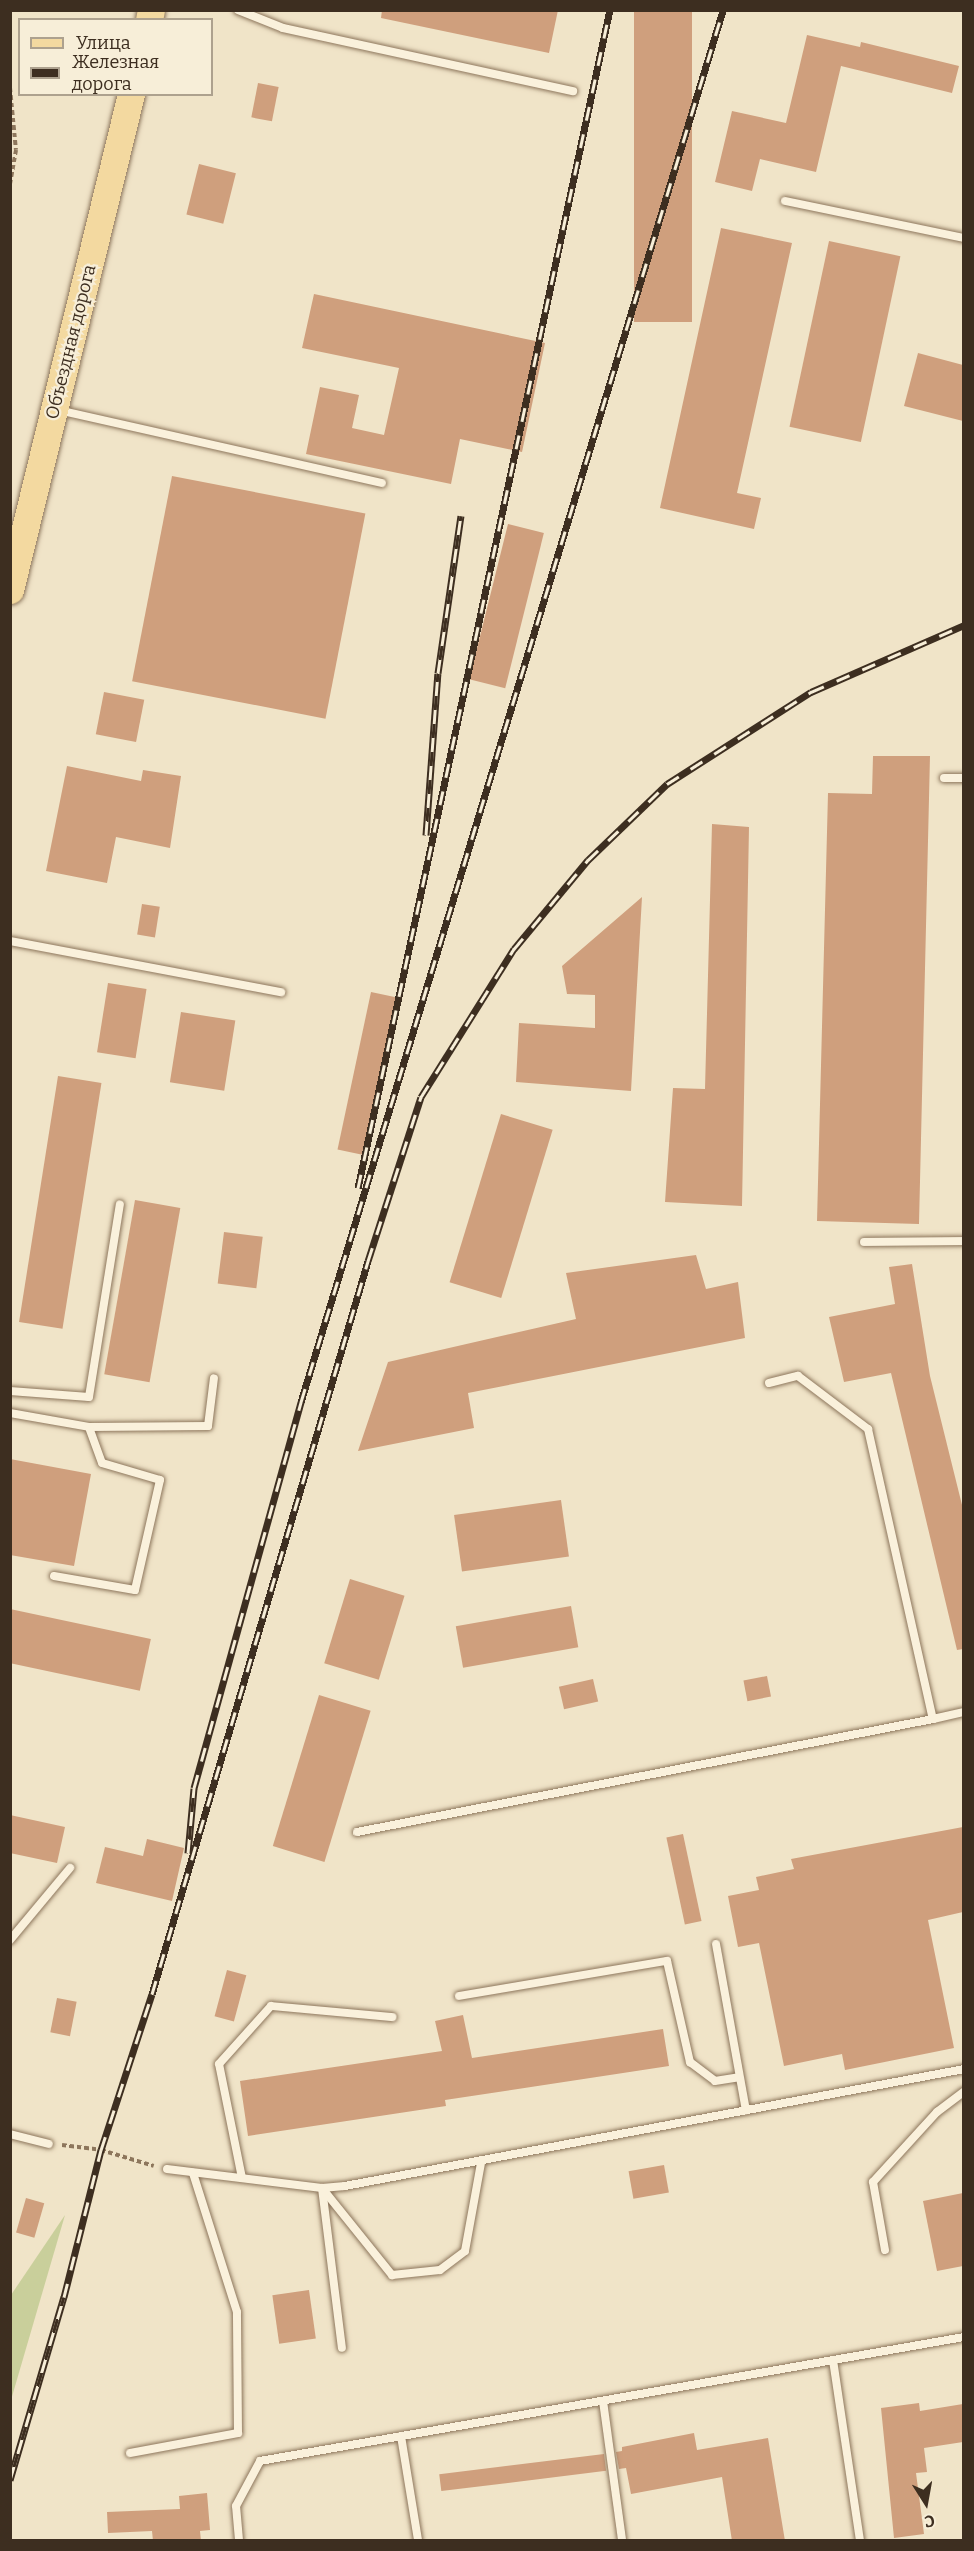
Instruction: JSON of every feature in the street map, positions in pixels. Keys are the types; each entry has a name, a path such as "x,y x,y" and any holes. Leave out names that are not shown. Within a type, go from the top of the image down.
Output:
{"main road":[{"name":"Объездная дорога","path":"10,590 131,96"}],"lane":[{"path":"238,10 283,28 573,91"},
{"path":"785,201 963,238"},
{"path":"54,410 382,483"},
{"path":"944,778 963,778"},
{"path":"10,941 281,992"},
{"path":"10,1391 89,1397 120,1204"},
{"path":"864,1242 963,1241"},
{"path":"769,1383 798,1376 868,1429 933,1719"},
{"path":"10,1413 89,1427 208,1426 214,1378"},
{"path":"54,1576 135,1590 160,1480 102,1463 89,1427"},
{"path":"357,1832 963,1712"},
{"path":"10,1940 70,1868"},
{"path":"716,1944 746,2110"},
{"path":"459,1996 667,1961 690,2062 715,2081 740,2077"},
{"path":"242,2178 219,2064 271,2006 393,2017"},
{"path":"167,2169 322,2188 481,2163 963,2069"},
{"path":"885,2250 873,2181 937,2112 963,2092"},
{"path":"10,2134 50,2144"},
{"path":"322,2188 392,2275 440,2270 465,2252 481,2163"},
{"path":"130,2454 238,2433 237,2312 193,2173"},
{"path":"322,2188 342,2348"},
{"path":"239,2541 236,2506 260,2461 963,2337"},
{"path":"833,2360 860,2541"},
{"path":"603,2400 622,2541"},
{"path":"400,2436 418,2541"}],"path":[{"path":"10,88 16,150 10,184"},
{"path":"50,2144 101,2150 167,2169"}],"green space":[{"path":"65,2215 11,2400 11,2295"}],"building":[{"path":"382,10 558,10 549,53 381,18"},
{"path":"634,10 692,10 692,322 634,322"},
{"path":"807,35 860,47 861,42 959,66 952,93 841,66 816,172 760,159 752,191 715,182 732,111 786,123"},
{"path":"258,83 279,87 272,121 251,117"},
{"path":"199,164 236,173 223,224 186,214"},
{"path":"721,228 792,243 737,493 761,498 754,529 660,508"},
{"path":"829,241 900,256 861,442 789,427"},
{"path":"314,294 545,343 522,452 460,439 451,484 306,454 320,387 359,395 352,428 384,435 399,368 302,348"},
{"path":"918,353 963,365 963,421 904,406"},
{"path":"172,476 365,514 326,719 132,681"},
{"path":"508,524 544,533 505,688 469,679"},
{"path":"104,692 144,700 136,742 96,734"},
{"path":"873,756 930,756 919,1224 817,1221 828,793 872,794"},
{"path":"67,766 141,781 143,770 181,776 170,848 116,837 107,883 46,871"},
{"path":"712,824 749,827 742,1206 665,1202 673,1088 705,1089"},
{"path":"642,897 631,1091 516,1082 519,1023 595,1028 595,995 567,994 562,966"},
{"path":"142,904 160,907 155,937 137,935"},
{"path":"108,983 147,989 136,1058 97,1052"},
{"path":"371,992 399,998 366,1156 338,1149"},
{"path":"181,1012 235,1021 224,1091 170,1082"},
{"path":"58,1076 101,1083 63,1329 19,1322"},
{"path":"501,1114 553,1130 501,1298 450,1282"},
{"path":"135,1200 180,1208 150,1382 104,1374"},
{"path":"224,1232 263,1237 256,1288 218,1284"},
{"path":"696,1255 706,1289 738,1282 745,1338 468,1393 474,1428 358,1451 388,1362 576,1319 566,1273"},
{"path":"912,1264 930,1376 963,1509 963,1649 957,1650 891,1373 844,1382 829,1317 895,1304 889,1267"},
{"path":"10,1459 91,1474 74,1566 10,1555"},
{"path":"561,1500 569,1556 462,1571 454,1515"},
{"path":"350,1579 405,1596 379,1680 324,1663"},
{"path":"571,1606 578,1647 463,1668 456,1626"},
{"path":"10,1609 151,1639 140,1691 10,1663"},
{"path":"767,1676 771,1697 747,1701 743,1681"},
{"path":"593,1679 598,1701 564,1709 559,1687"},
{"path":"319,1695 371,1711 324,1862 273,1846"},
{"path":"10,1815 65,1827 57,1863 10,1853"},
{"path":"963,1827 963,1912 928,1920 954,2048 845,2070 842,2054 784,2066 759,1943 738,1947 728,1896 759,1890 756,1877 794,1869 791,1859"},
{"path":"683,1834 702,1921 685,1925 666,1838"},
{"path":"147,1839 184,1848 172,1901 96,1883 105,1847 143,1856"},
{"path":"227,1970 246,1975 234,2022 215,2016"},
{"path":"57,1998 77,2002 70,2036 50,2032"},
{"path":"463,2015 472,2058 663,2029 669,2066 445,2100 446,2106 248,2136 240,2081 442,2051 435,2021"},
{"path":"664,2165 669,2193 633,2199 629,2171"},
{"path":"963,2193 963,2266 937,2271 923,2201"},
{"path":"26,2198 44,2203 34,2238 16,2233"},
{"path":"309,2290 316,2339 279,2344 272,2295"},
{"path":"919,2403 920,2411 963,2404 963,2442 924,2448 927,2472 916,2473 924,2534 894,2538 881,2408"},
{"path":"694,2433 697,2450 768,2438 785,2541 732,2541 722,2477 631,2494 626,2468 619,2469 616,2452 622,2451 622,2447"},
{"path":"604,2454 606,2471 441,2491 439,2474"},
{"path":"207,2493 210,2530 200,2531 201,2541 153,2541 152,2531 108,2533 107,2512 180,2509 179,2496"}],"railway":[{"path":"358,1188 610,10"},
{"path":"188,1853 194,1788 301,1402 723,10"},
{"path":"426,835 438,673 461,516"},
{"path":"10,2480 64,2297 101,2150 152,1994 368,1261 421,1097 514,949 588,860 667,784 811,692 964,625"}]}
